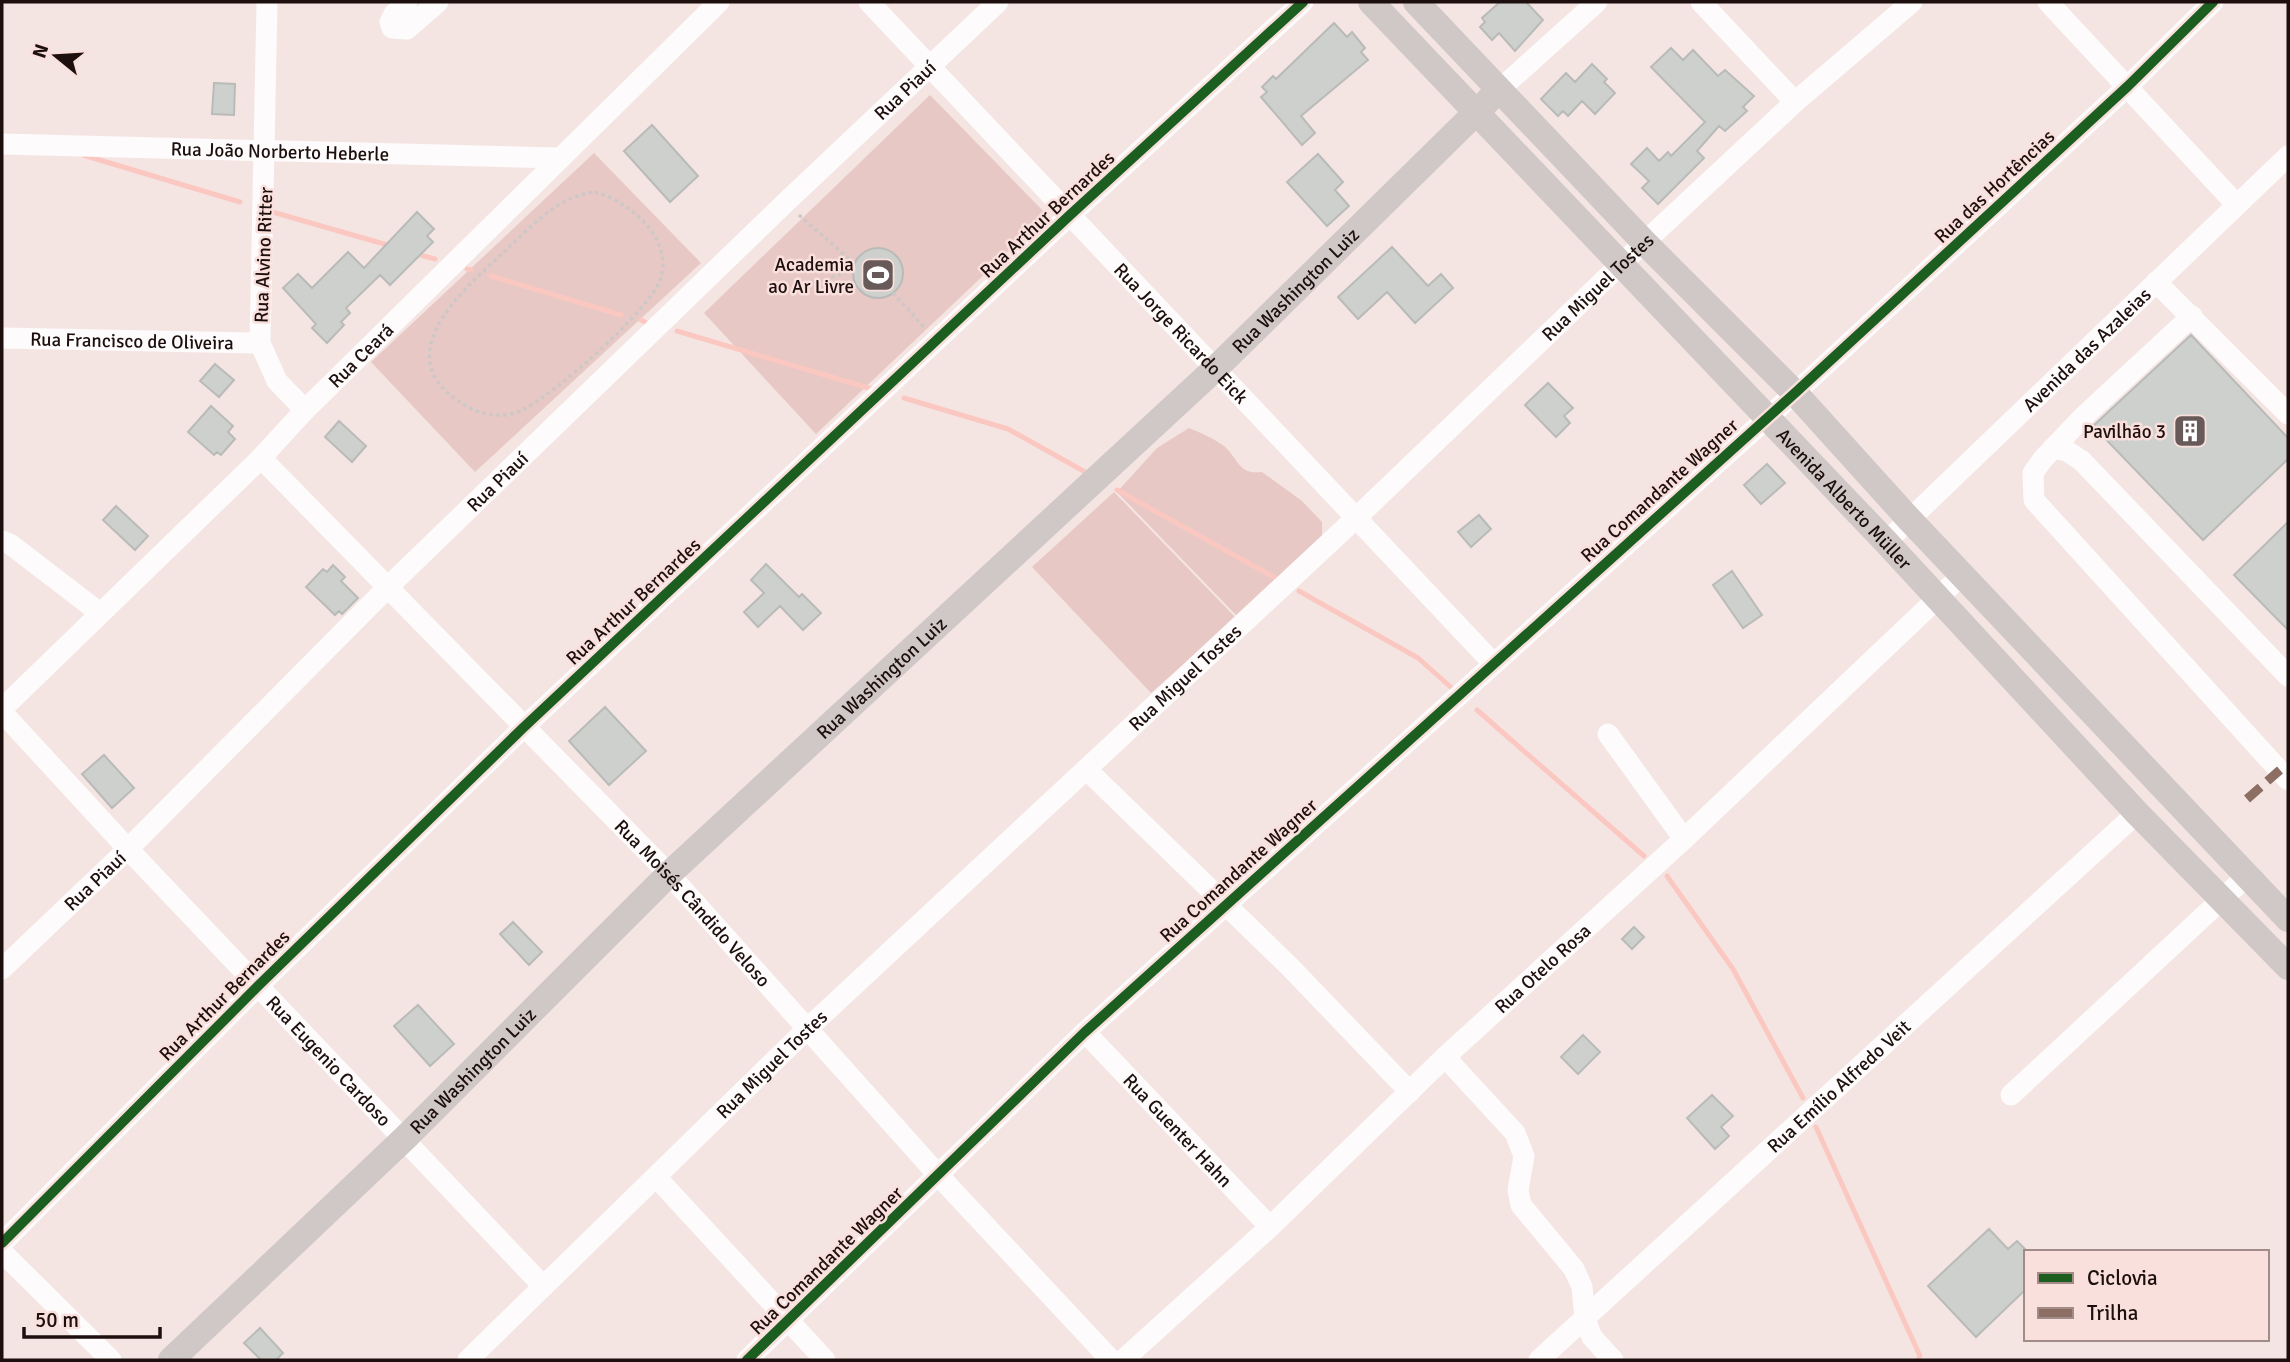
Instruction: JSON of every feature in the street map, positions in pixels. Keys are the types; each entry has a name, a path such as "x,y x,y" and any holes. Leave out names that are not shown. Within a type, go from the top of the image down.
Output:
{"main road":[{"name":"Avenida Alberto Müller","path":"1371,2 1886,542 2137,813 2288,967"},
{"name":"Avenida Alberto Müller","path":"1416,2 1645,243 1796,393 1908,518 2288,919"},
{"name":"Rua Washington Luiz","path":"171,1360 405,1138 669,874 1217,367 1475,110 1499,90"}],"street":[{"name":"Rua Alvino Ritter","path":"267,2 260,343 277,381 304,410"},
{"path":"407,2 394,14 390,22 392,28 407,29 438,2"},
{"name":"Rua Ceará","path":"2,710 261,458 304,410 719,2"},
{"name":"Rua Jorge Ricardo Eick","path":"869,2 1217,367 1493,663"},
{"name":"Rua Piauí","path":"2,969 128,849 389,586 785,203 998,2"},
{"name":"Rua Arthur Bernardes","path":"2,1243 259,985 524,727 1070,215 1303,2"},
{"name":"Rua Washington Luiz","path":"1499,90 1597,2"},
{"path":"1702,2 1795,102"},
{"name":"Rua Miguel Tostes","path":"468,1360 807,1029 1356,518 1795,102 1912,2"},
{"path":"2048,2 2237,205"},
{"name":"Rua das Hortências","path":"1766,418 2128,86 2213,2"},
{"name":"Rua João Norberto Heberle","path":"2,144 559,158"},
{"name":"Avenida das Azaleias","path":"1886,542 2288,156"},
{"path":"2156,282 2288,414"},
{"path":"2192,316 2053,448 2033,473 2034,500 2285,771"},
{"name":"Rua Francisco de Oliveira","path":"2,338 260,343"},
{"name":"Rua Comandante Wagner","path":"747,1360 1085,1032 1766,418"},
{"path":"2053,448 2067,451 2082,461 2288,676"},
{"name":"Rua Moisés Cândido Veloso","path":"261,458 669,874 939,1176 1111,1360"},
{"path":"2,541 10,544 100,614"},
{"name":"Rua Otelo Rosa","path":"1123,1360 1270,1227 1445,1057 1684,839 1962,575"},
{"name":"Rua Eugenio Cardoso","path":"2,710 128,849 543,1286"},
{"path":"1608,734 1684,839"},
{"path":"1086,769 1289,966 1410,1092"},
{"name":"Rua Emílio Alfredo Veit","path":"1539,1360 2137,813"},
{"path":"2011,1095 2247,876"},
{"name":"Rua Guenter Hahn","path":"1085,1032 1270,1227"},
{"path":"1445,1057 1515,1133 1524,1156 1518,1189 1521,1205 1574,1269 1582,1286 1585,1319 1592,1337 1614,1360"},
{"path":"657,1178 825,1360"},
{"path":"2,1252 111,1360"}],"path":[{"path":"595,192 620,200 634,209 646,224 659,250 661,277 642,306 589,360 539,401 521,411 496,415 474,410 446,392 429,365 429,348 443,313 489,265 552,209 580,193 595,192"},
{"path":"785,203 855,263"},
{"path":"811,283 852,271"},
{"path":"893,293 937,342"}],"shaded area":[{"path":"930,95 1047,215 816,434 704,313"},
{"path":"594,153 701,263 475,472 371,362"},
{"path":"1189,428 1224,446 1243,469 1262,472 1302,501 1322,522 1322,538 1237,616 1117,492 1157,448"},
{"path":"1114,492 1236,618 1151,693 1032,567"}],"building":[{"path":"1500,2 1526,2 1543,20 1515,51 1499,33 1492,40 1480,27 1485,22 1482,18"},
{"path":"1334,23 1347,37 1352,32 1365,48 1361,52 1368,60 1301,116 1315,133 1302,145 1261,97 1267,92 1262,87 1273,76 1276,79"},
{"path":"1671,48 1683,60 1693,50 1718,76 1725,70 1754,96 1743,107 1747,111 1725,131 1719,126 1697,151 1704,158 1658,204 1642,188 1649,181 1631,164 1647,148 1659,161 1668,152 1671,156 1705,122 1651,67"},
{"path":"1592,64 1607,79 1604,82 1615,93 1595,114 1582,101 1568,116 1563,111 1558,116 1541,99 1566,73 1575,82"},
{"path":"214,83 235,84 234,115 212,114"},
{"path":"652,125 698,176 670,202 624,151"},
{"path":"1318,154 1343,182 1335,190 1349,206 1327,226 1287,182"},
{"path":"417,212 434,229 427,236 433,242 390,285 380,275 346,308 350,313 341,322 344,325 327,343 312,328 316,324 283,288 298,274 312,288 348,252 364,268"},
{"path":"1392,247 1428,286 1441,274 1453,288 1415,323 1387,292 1358,319 1338,297"},
{"name":"Academia ao Ar Livre","path":"878,248 896,255 903,273 896,291 878,298 860,291 853,273 860,255"},
{"name":"Pavilhão 3","path":"2191,335 2288,438 2288,459 2203,540 2093,426"},
{"path":"215,364 234,380 219,397 200,381"},
{"path":"1548,383 1573,408 1564,416 1570,423 1556,437 1525,405"},
{"path":"211,406 233,426 228,432 235,439 221,455 217,452 214,455 188,432"},
{"path":"339,421 366,446 352,462 325,437"},
{"path":"1767,464 1785,483 1761,504 1744,485"},
{"path":"116,506 148,536 135,550 103,520"},
{"path":"1479,515 1491,529 1471,547 1458,532"},
{"path":"2288,522 2288,630 2234,575"},
{"path":"766,564 799,597 802,594 821,613 803,630 780,606 758,627 744,612 764,593 751,580"},
{"path":"333,565 345,577 341,581 358,598 342,614 339,611 335,615 306,587 323,569 327,572"},
{"path":"1732,571 1762,615 1743,628 1713,585"},
{"path":"605,707 646,751 609,785 569,741"},
{"path":"104,755 134,788 112,808 82,774"},
{"path":"513,922 542,952 529,965 500,934"},
{"path":"1634,927 1644,937 1632,949 1622,939"},
{"path":"418,1005 454,1044 430,1066 394,1026"},
{"path":"1583,1035 1600,1052 1578,1074 1561,1057"},
{"path":"1712,1095 1733,1116 1721,1127 1729,1136 1715,1149 1687,1118"},
{"path":"1989,1229 2008,1249 2017,1241 2026,1250 2024,1291 1976,1337 1928,1286"},
{"path":"260,1328 283,1353 276,1360 261,1360 244,1343"}],"waterway":[{"path":"83,155 240,202"},
{"path":"269,211 391,246"},
{"path":"413,253 435,259"},
{"path":"467,269 471,270"},
{"path":"491,276 621,315"},
{"path":"641,320 645,322"},
{"path":"677,331 872,389"},
{"path":"904,398 1008,429 1087,473"},
{"path":"1117,490 1279,580"},
{"path":"1299,591 1418,658 1454,690"},
{"path":"1477,710 1644,856"},
{"path":"1667,876 1733,969 1803,1098"},
{"path":"1816,1127 1920,1356 1918,1360"}],"marked path":[{"path":"2247,799 2280,770"}],"cycle path":[{"path":"2,1243 259,985 524,727 1070,215 1303,2"},
{"path":"747,1360 1085,1032 1795,393 2128,86 2213,2"}],"place":[{"name":"Academia ao Ar Livre","path":"878,275"},
{"name":"Pavilhão 3","path":"2190,431"}]}
